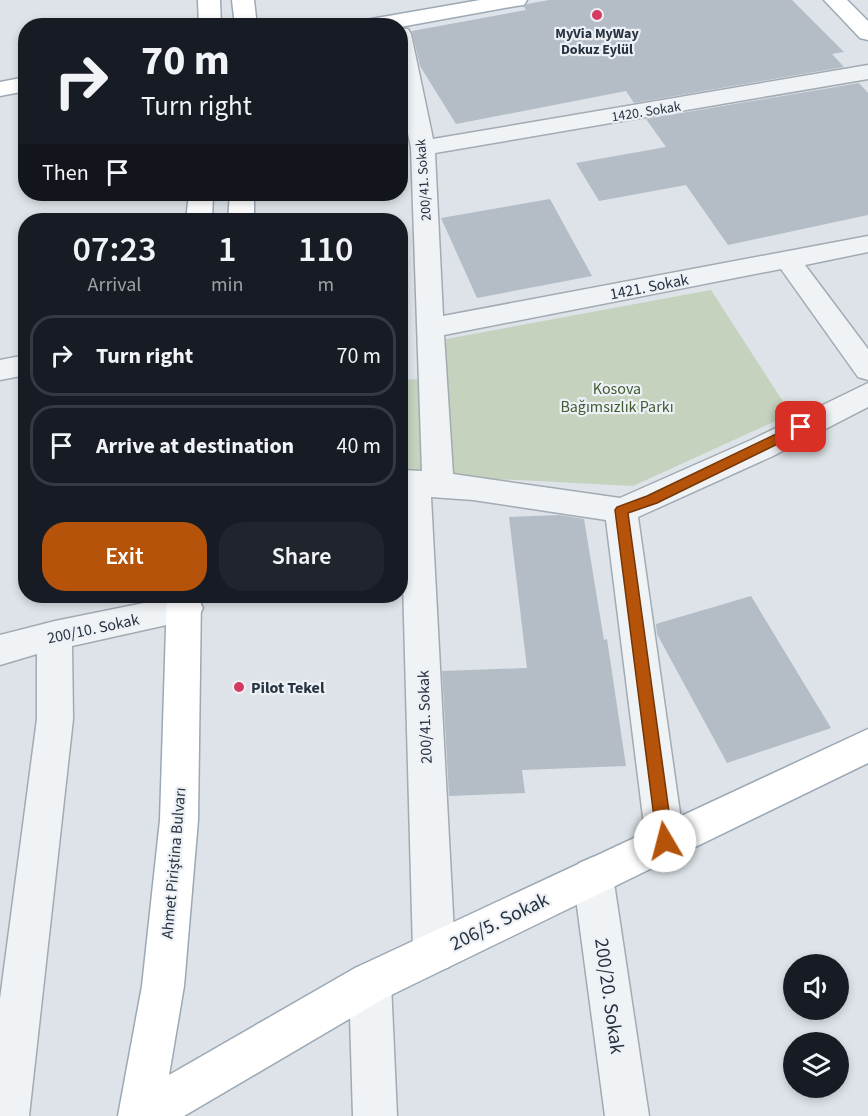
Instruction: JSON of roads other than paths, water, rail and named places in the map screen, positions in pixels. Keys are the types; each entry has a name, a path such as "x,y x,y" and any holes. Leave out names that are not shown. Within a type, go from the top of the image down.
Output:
{"main road":[{"path":"209,0 210,18"},
{"path":"243,0 245,18"},
{"path":"408,25 516,0"},
{"path":"835,0 868,33"},
{"path":"0,89 18,86"},
{"name":"Ahmet Piriştina Bulvarı","path":"141,1116 163,986 179,820 187,603"},
{"name":"206/5. Sokak","path":"141,1116 370,983 868,745"}],"street":[{"name":"200/41. Sokak","path":"408,72 423,148 429,328 418,482 434,952"},
{"name":"1420. Sokak","path":"423,148 868,72"},
{"name":"1421. Sokak","path":"429,328 868,244"},
{"path":"789,260 868,370"},
{"path":"0,370 18,367"},
{"path":"418,482 621,510 652,499 732,462 868,394"},
{"path":"621,510 665,841"},
{"name":"200/10. Sokak","path":"0,650 176,603"},
{"path":"7,1116 54,719 55,635"},
{"name":"200/20. Sokak","path":"593,876 627,1116"},
{"path":"370,983 375,1116"}],"place":[{"name":"MyVia MyWay Dokuz Eylül","path":"597,15"},
{"name":"Pilot Tekel","path":"239,687"}],"park label":[{"name":"Kosova Bağımsızlık Parkı","path":"617,397"}]}
